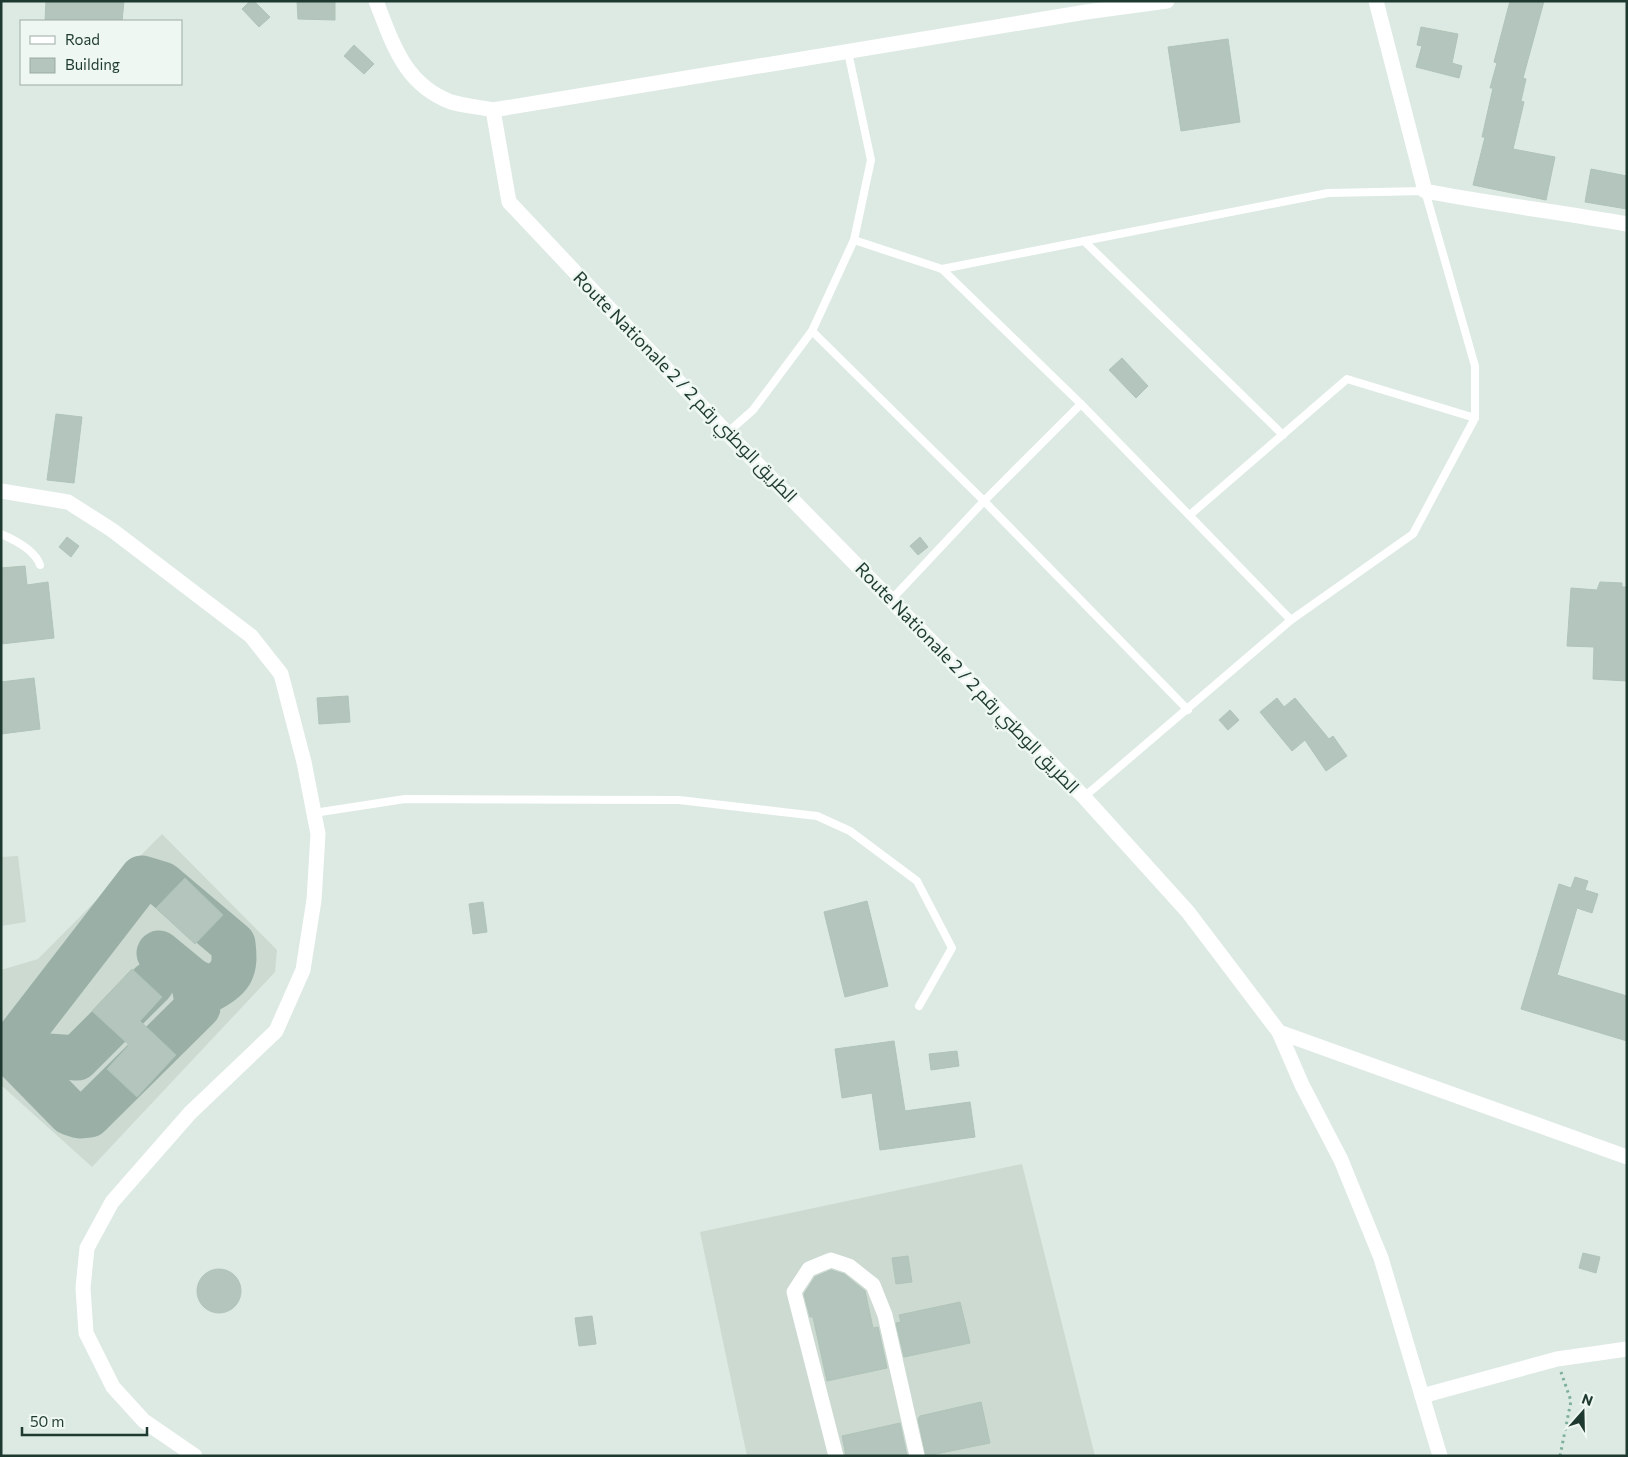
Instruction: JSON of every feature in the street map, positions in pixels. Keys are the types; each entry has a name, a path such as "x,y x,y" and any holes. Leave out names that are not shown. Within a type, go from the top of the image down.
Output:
{"street":[{"path":"376,1 395,50 407,70 425,87 452,102 493,110 1086,12 1168,1"},
{"path":"1376,1 1425,190 1472,200 1509,204 1627,224"},
{"name":"Route Nationale 2 / الطريق الوطني رقم 2","path":"493,110 509,202 727,433 1084,798 1188,912 1279,1032 1302,1085 1341,1160 1381,1258 1440,1456"},
{"path":"1,491 68,502 112,530 251,636 281,674 304,762 318,834 314,900 303,970 276,1031 190,1113 112,1202 87,1248 83,1288 86,1333 113,1388 144,1421 195,1456"},
{"path":"1279,1032 1627,1157"},
{"path":"836,1456 794,1292 809,1269 831,1260 848,1266 874,1285 885,1316 917,1456"},
{"path":"1422,1396 1557,1359 1627,1349"}],"lane":[{"path":"727,433 752,410 812,331 854,240 871,160 848,52"},
{"path":"942,269 1328,193 1425,190 1476,366 1476,418 1412,534 1291,620 1084,798"},
{"path":"854,240 942,269 1191,514 1291,620"},
{"path":"1084,241 1283,435"},
{"path":"812,331 984,501 1188,710"},
{"path":"1191,514 1347,379 1476,418"},
{"path":"891,600 984,501 1081,404"},
{"path":"1,534 14,540 37,557 40,565"},
{"path":"314,813 405,799 679,800 817,816 850,831 917,881 952,948 919,1006"}],"path":[{"path":"1557,1359 1571,1401 1560,1456"}],"shaded area":[{"path":"162,834 277,950 275,972 92,1167 1,1085 1,970 38,959"},
{"path":"18,856 26,922 1,926 1,857"},
{"path":"1022,1164 1095,1456 747,1456 700,1232"}],"building":[{"path":"46,1 124,1 122,20 45,20"},
{"path":"250,1 254,1 270,17 259,27 242,9"},
{"path":"297,1 335,1 335,20 298,19"},
{"path":"1510,1 1544,1 1523,78 1526,79 1521,101 1524,102 1513,149 1555,157 1546,200 1473,185 1485,137 1482,137 1493,88 1490,88 1497,63 1494,62"},
{"path":"1421,27 1458,34 1452,63 1462,66 1459,78 1416,67 1422,46 1417,45"},
{"path":"1228,39 1240,122 1181,131 1168,47"},
{"path":"354,45 374,64 364,74 344,56"},
{"path":"1591,169 1627,176 1627,209 1585,202"},
{"path":"1122,358 1148,386 1136,398 1109,370"},
{"path":"56,414 82,417 74,483 47,480"},
{"path":"67,537 79,546 71,557 59,547"},
{"path":"920,537 928,547 918,555 910,546"},
{"path":"25,566 27,585 48,582 54,638 1,644 1,568"},
{"path":"1600,582 1622,583 1622,587 1627,587 1627,681 1593,679 1594,647 1567,646 1571,588 1597,590"},
{"path":"34,678 40,729 1,734 1,682"},
{"path":"348,696 350,722 319,724 317,698"},
{"path":"1277,698 1284,707 1295,698 1329,739 1333,736 1347,756 1326,771 1305,740 1292,751 1260,712"},
{"path":"1230,710 1239,720 1228,730 1219,720"},
{"path":"1575,877 1588,881 1585,890 1598,894 1592,913 1577,908 1557,975 1627,996 1627,1041 1521,1009 1559,884 1571,888"},
{"path":"185,878 223,915 195,944 156,908"},
{"path":"867,901 888,986 845,997 824,912"},
{"path":"483,902 487,932 473,934 469,904"},
{"path":"132,969 162,997 140,1021 176,1055 137,1097 107,1069 129,1045 92,1011"},
{"path":"894,1041 905,1111 970,1102 975,1137 880,1150 872,1093 842,1098 835,1049"},
{"path":"957,1051 959,1066 931,1070 929,1054"},
{"path":"1583,1253 1600,1257 1596,1273 1579,1268"},
{"path":"908,1256 912,1282 896,1284 892,1258"},
{"path":"223,1269 235,1275 240,1282 240,1300 235,1307 228,1312 215,1313 207,1310 200,1303 197,1287 200,1279 207,1272"},
{"path":"831,1270 844,1274 865,1291 873,1328 878,1327 887,1368 827,1381 813,1317 810,1317 804,1294 815,1277"},
{"path":"960,1302 970,1343 904,1357 896,1323 901,1322 899,1315"},
{"path":"592,1316 596,1344 579,1346 575,1318"},
{"path":"981,1402 990,1443 926,1456 918,1419 920,1416"},
{"path":"900,1423 907,1456 846,1456 842,1436"}],"taxiway":[{"path":"1,1054 13,1045 142,878 162,884 233,944 233,966 224,980 211,989 193,981"},
{"path":"6,1053 15,1057 70,1113 79,1116 89,1115 198,1007 193,981 159,953"},
{"path":"6,1053 77,1058 152,983"}]}
